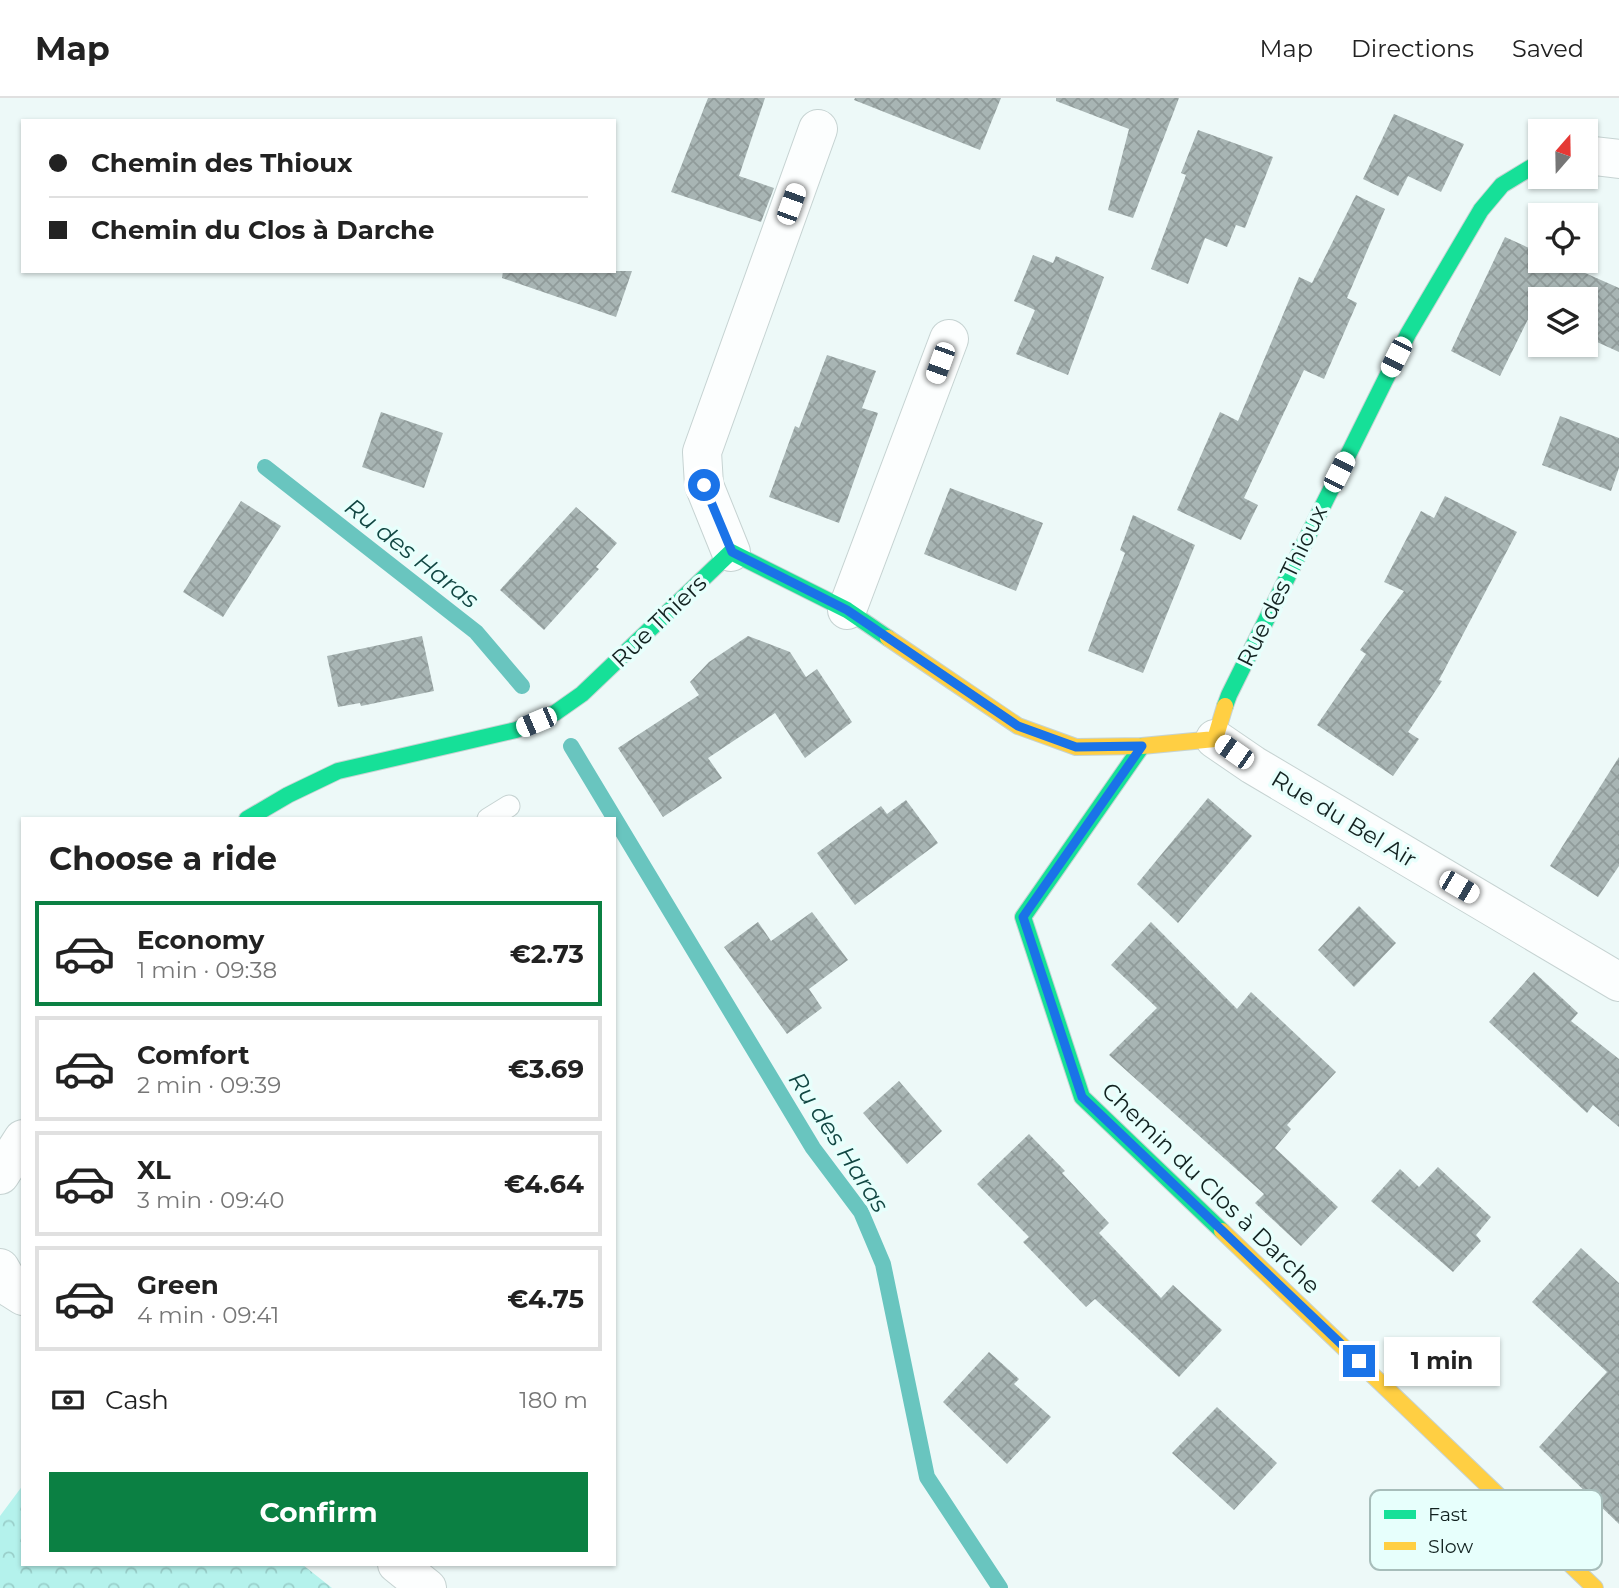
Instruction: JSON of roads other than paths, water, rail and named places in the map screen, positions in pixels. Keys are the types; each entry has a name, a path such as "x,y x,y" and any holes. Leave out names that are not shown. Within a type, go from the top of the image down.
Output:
{"street":[{"path":"818,129 702,452 704,485 732,552 847,610 1018,726 1076,747 1142,746 1215,739"},
{"path":"1598,156 1619,159"},
{"name":"Rue des Thioux","path":"1215,739 1228,695 1408,334 1480,210 1502,185 1528,170"},
{"path":"847,610 949,338"},
{"name":"Rue Thiers","path":"250,817 288,794 338,771 516,730 555,713 583,694 732,552"},
{"name":"Rue du Bel Air","path":"1215,739 1253,765 1619,982"},
{"name":"Chemin du Clos à Darche","path":"1142,746 1023,917 1082,1097 1493,1490"},
{"path":"0,1175 21,1142"},
{"path":"0,1268 12,1289 21,1295"},
{"path":"400,1566 427,1588"},
{"name":"Chemin du Clos à Darche","path":"1576,1570 1595,1588"}],"lane":[{"path":"491,817 509,806"}],"waterway":[{"name":"Ru des Haras","path":"265,467 476,632 522,686"},
{"name":"Ru des Haras","path":"571,746 614,817"},
{"name":"Ru des Haras","path":"616,821 813,1148 861,1212 883,1264 927,1477 1000,1588"}]}
